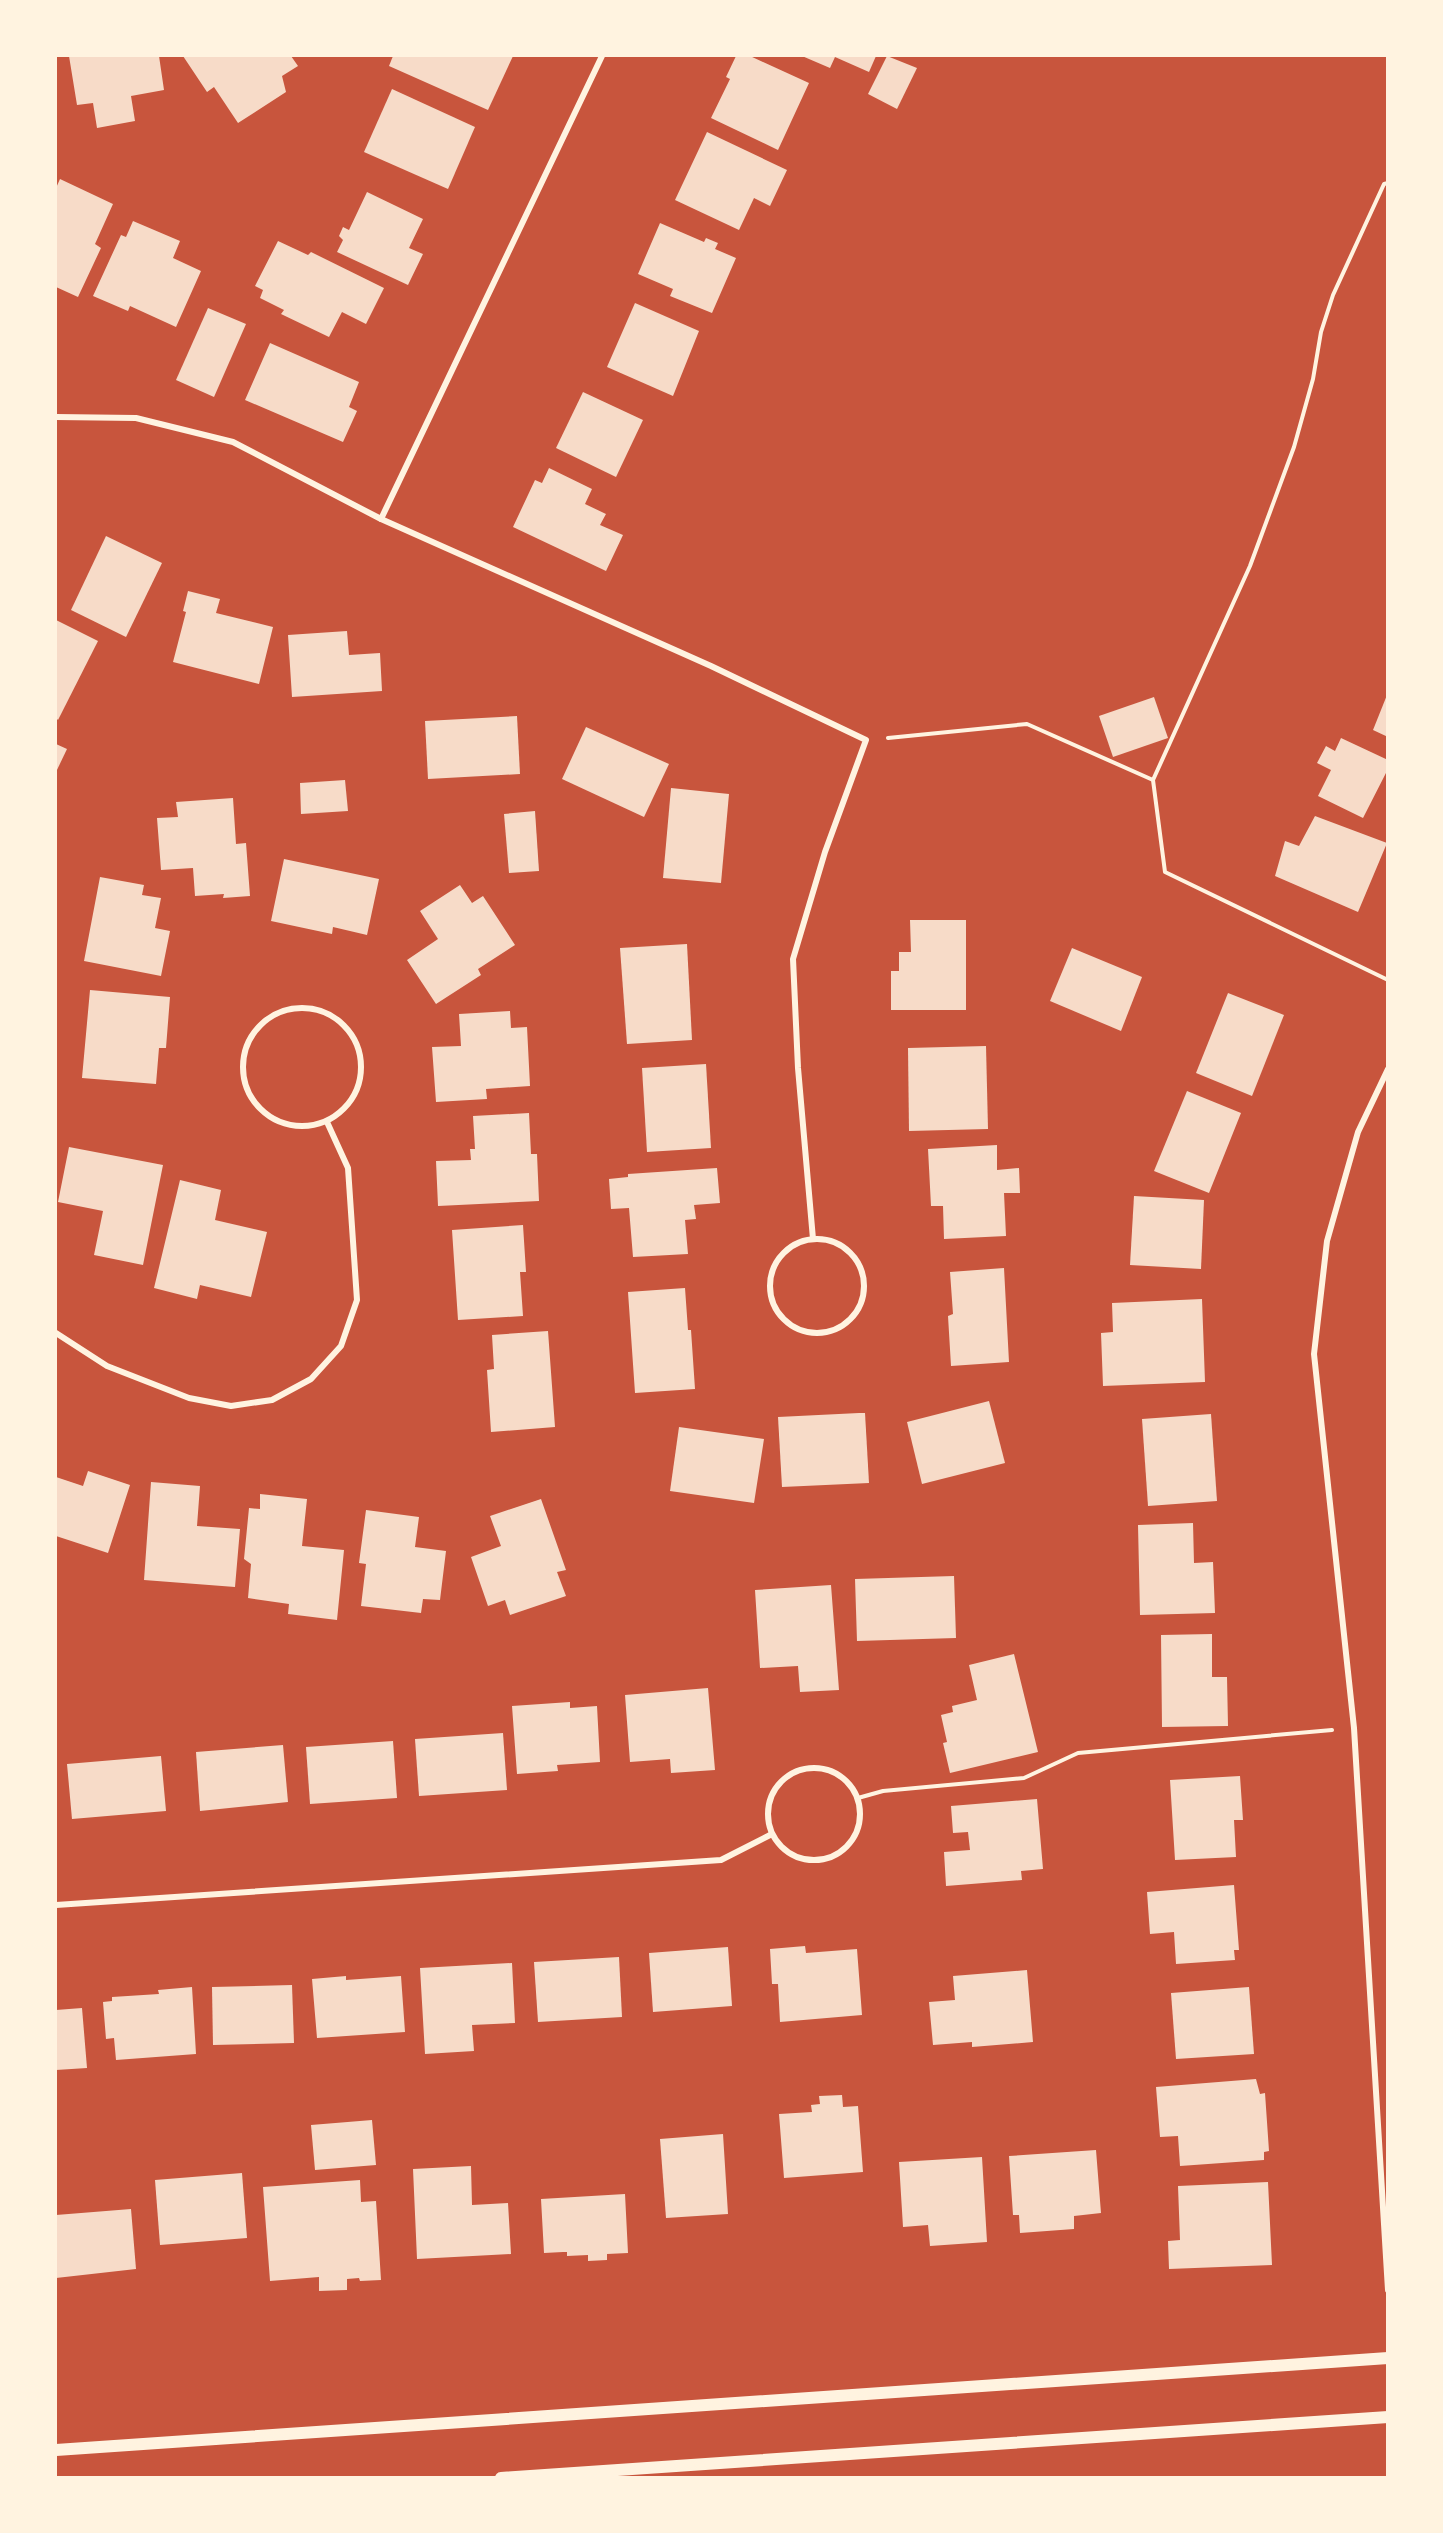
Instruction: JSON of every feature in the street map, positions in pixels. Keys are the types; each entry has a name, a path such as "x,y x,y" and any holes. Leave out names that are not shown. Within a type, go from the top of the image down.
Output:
{"main road":[{"path":"56,2450 1388,2358"},
{"path":"501,2478 1388,2417"}],"street":[{"path":"381,519 602,56"},
{"path":"56,417 136,418 233,442 381,519 711,666 866,740 825,852 793,959 798,1068 813,1239"},
{"path":"308,1008 327,1013 343,1024 355,1040 361,1058 361,1077 355,1095 343,1111 327,1122 308,1127 288,1126 270,1118 255,1104 246,1087 243,1067 246,1048 256,1030 271,1017 289,1009 308,1008"},
{"path":"1388,1069 1358,1132 1327,1240 1314,1354 1354,1728 1388,2290"},
{"path":"56,1333 107,1366 189,1398 231,1406 272,1400 311,1379 341,1346 357,1300 348,1168 327,1122"},
{"path":"813,1239 829,1240 844,1248 856,1259 863,1274 864,1291 860,1307 850,1320 837,1330 820,1334 799,1330 781,1318 772,1305 769,1290 776,1261 786,1250 799,1242 813,1239"},
{"path":"810,1767 833,1772 851,1784 858,1798 861,1813 859,1829 851,1843 839,1853 825,1859 809,1860 794,1856 781,1847 772,1834 768,1820 768,1804 774,1790 783,1779 796,1770 810,1767"},
{"path":"56,1905 721,1860 772,1834"}],"path":[{"path":"1388,183 1384,184 1333,295 1321,333 1313,379 1294,447 1250,566 1153,780 1165,872 1388,980"},
{"path":"866,740 1027,724 1153,780"},
{"path":"858,1798 883,1791 1024,1778 1078,1753 1354,1728"}],"building":[{"path":"69,56 159,56 164,90 131,96 135,121 97,128 93,103 77,105"},
{"path":"183,56 291,56 298,66 282,76 286,92 238,123 214,87 207,92"},
{"path":"393,56 513,56 488,110 389,66"},
{"path":"736,56 750,56 809,83 778,150 711,118 730,79 726,77"},
{"path":"802,56 876,56 869,72 835,57 830,68"},
{"path":"887,56 917,68 897,109 868,94"},
{"path":"392,89 475,127 448,189 364,152"},
{"path":"707,132 787,170 770,206 754,198 739,230 675,200"},
{"path":"60,179 113,204 95,244 101,248 78,297 56,287 56,188"},
{"path":"367,192 423,219 409,248 423,254 408,285 337,252 343,240 339,236 343,227 349,230"},
{"path":"133,221 180,241 173,258 201,271 176,327 130,306 128,311 93,296 121,235 126,237"},
{"path":"660,223 704,242 706,238 718,243 715,249 736,258 712,313 670,296 673,289 638,274"},
{"path":"278,241 308,255 311,252 384,288 366,324 342,312 329,337 281,314 284,310 260,298 263,290 255,286"},
{"path":"635,303 699,331 673,396 607,367"},
{"path":"208,308 246,324 214,397 176,380"},
{"path":"270,343 359,382 349,407 357,411 343,442 245,400"},
{"path":"583,392 643,420 616,477 556,448"},
{"path":"549,468 592,489 585,504 606,514 600,525 623,535 606,571 513,527 535,480 542,483"},
{"path":"106,536 162,563 126,637 71,610"},
{"path":"188,591 220,599 216,613 273,627 259,684 173,662 186,612 183,611"},
{"path":"56,620 98,641 58,720 56,718"},
{"path":"347,631 349,655 380,653 382,691 292,697 288,635"},
{"path":"1388,695 1388,737 1373,730"},
{"path":"1154,697 1168,738 1113,757 1099,716"},
{"path":"517,716 520,774 428,779 425,721"},
{"path":"586,727 669,764 644,817 562,779"},
{"path":"1341,738 1388,760 1388,769 1363,818 1318,796 1331,770 1317,763 1326,746 1335,751"},
{"path":"56,744 67,749 56,772"},
{"path":"345,780 348,811 301,814 300,783"},
{"path":"671,788 729,794 721,883 663,878"},
{"path":"233,798 236,844 246,843 250,896 223,898 224,894 195,896 193,868 161,870 157,818 178,817 176,802"},
{"path":"535,811 539,871 509,873 504,814"},
{"path":"1315,816 1387,843 1358,912 1275,876 1285,841 1299,846"},
{"path":"284,859 379,879 367,935 333,927 332,934 271,921"},
{"path":"100,877 144,885 142,895 161,898 155,928 170,931 161,976 84,961"},
{"path":"460,885 472,903 483,896 515,945 478,969 481,975 436,1004 407,960 438,939 420,911"},
{"path":"910,920 966,920 966,1010 891,1010 891,971 899,971 899,952 911,952"},
{"path":"687,944 692,1040 627,1044 620,948"},
{"path":"1072,948 1142,977 1121,1031 1050,1001"},
{"path":"90,990 170,997 166,1048 159,1048 156,1084 82,1078"},
{"path":"1228,993 1284,1015 1252,1096 1196,1073"},
{"path":"510,1011 511,1028 527,1027 530,1086 486,1089 487,1099 436,1102 432,1047 461,1046 459,1014"},
{"path":"986,1046 988,1129 909,1131 908,1048"},
{"path":"706,1064 711,1148 647,1152 642,1068"},
{"path":"1187,1091 1241,1113 1209,1193 1154,1171"},
{"path":"529,1113 531,1154 537,1154 539,1201 438,1206 436,1161 471,1160 470,1149 475,1149 473,1116"},
{"path":"997,1145 997,1170 1019,1168 1020,1193 1004,1193 1006,1236 944,1239 943,1206 931,1206 928,1149"},
{"path":"69,1147 163,1165 143,1265 94,1255 103,1211 58,1202"},
{"path":"717,1168 720,1203 694,1205 696,1219 685,1220 688,1254 633,1257 629,1208 611,1209 609,1179 628,1177 628,1174"},
{"path":"180,1180 221,1190 215,1220 267,1232 251,1297 200,1285 197,1299 154,1288"},
{"path":"1134,1196 1204,1200 1201,1269 1130,1265"},
{"path":"523,1225 526,1272 520,1272 523,1316 458,1320 452,1230"},
{"path":"1004,1268 1009,1362 951,1366 948,1316 953,1314 950,1272"},
{"path":"685,1288 688,1330 691,1330 695,1389 635,1393 628,1292"},
{"path":"1202,1299 1205,1382 1103,1386 1101,1333 1113,1332 1112,1303"},
{"path":"548,1331 555,1427 491,1432 487,1370 494,1369 492,1335"},
{"path":"989,1401 1005,1463 922,1484 907,1422"},
{"path":"865,1413 869,1483 782,1487 778,1417"},
{"path":"1211,1414 1217,1501 1148,1506 1142,1419"},
{"path":"679,1427 764,1439 754,1503 670,1491"},
{"path":"88,1471 130,1485 108,1553 56,1536 56,1477 83,1486"},
{"path":"151,1482 200,1486 197,1526 240,1529 235,1587 144,1580"},
{"path":"260,1494 307,1499 302,1546 344,1550 337,1620 288,1614 289,1604 248,1598 251,1564 244,1559 249,1508 260,1509"},
{"path":"541,1499 566,1570 557,1572 566,1596 510,1615 505,1600 488,1606 471,1557 501,1546 490,1516"},
{"path":"366,1510 419,1517 415,1547 446,1551 440,1600 423,1599 421,1613 361,1606 366,1564 359,1563"},
{"path":"1193,1523 1194,1563 1213,1562 1215,1613 1140,1615 1138,1525"},
{"path":"954,1576 956,1638 857,1641 855,1579"},
{"path":"831,1585 839,1690 800,1692 798,1666 760,1668 755,1590"},
{"path":"1212,1634 1212,1677 1227,1677 1228,1726 1162,1727 1161,1635"},
{"path":"1014,1654 1038,1752 950,1773 943,1743 947,1742 941,1715 953,1712 952,1706 977,1700 969,1665"},
{"path":"708,1688 715,1770 671,1773 670,1759 630,1762 625,1695"},
{"path":"570,1702 570,1708 597,1706 600,1762 557,1765 558,1771 517,1774 512,1706"},
{"path":"503,1733 507,1790 419,1796 415,1739"},
{"path":"393,1741 397,1798 310,1804 306,1747"},
{"path":"283,1745 288,1802 200,1811 196,1752"},
{"path":"161,1756 166,1811 72,1819 67,1764"},
{"path":"1240,1776 1243,1820 1234,1820 1236,1857 1175,1860 1170,1780"},
{"path":"1037,1799 1043,1869 1021,1871 1022,1880 946,1886 944,1852 970,1850 968,1832 953,1833 951,1806"},
{"path":"1234,1885 1239,1950 1234,1950 1235,1960 1176,1964 1174,1932 1150,1934 1147,1892"},
{"path":"805,1946 806,1953 857,1949 862,2015 780,2022 778,1984 772,1984 770,1949"},
{"path":"728,1947 732,2006 653,2012 649,1953"},
{"path":"619,1957 622,2017 538,2022 534,1962"},
{"path":"512,1963 515,2023 472,2025 474,2051 425,2054 420,1968"},
{"path":"1027,1970 1033,2042 972,2047 972,2042 933,2045 929,2002 955,2000 953,1976"},
{"path":"346,1976 346,1980 401,1976 405,2032 317,2038 312,1979"},
{"path":"292,1985 294,2043 213,2045 212,1987"},
{"path":"192,1987 196,2054 116,2060 114,2038 106,2039 103,2002 112,2001 112,1997 159,1994 158,1990"},
{"path":"1249,1987 1254,2054 1176,2059 1171,1993"},
{"path":"82,2008 87,2068 56,2070 56,2010"},
{"path":"1256,2079 1260,2094 1265,2093 1269,2151 1264,2152 1264,2160 1180,2166 1178,2136 1160,2137 1156,2087"},
{"path":"842,2095 843,2107 858,2106 863,2172 784,2178 779,2114 812,2112 811,2105 820,2104 819,2096"},
{"path":"372,2120 376,2165 315,2170 311,2125"},
{"path":"723,2134 728,2214 666,2218 660,2139"},
{"path":"1096,2150 1101,2213 1074,2216 1074,2229 1020,2233 1019,2215 1013,2215 1009,2156"},
{"path":"982,2157 987,2242 930,2246 928,2225 903,2227 899,2162"},
{"path":"471,2166 472,2205 508,2203 511,2254 417,2259 413,2169"},
{"path":"242,2173 247,2238 160,2245 155,2180"},
{"path":"360,2180 361,2202 376,2201 381,2280 347,2279 347,2290 319,2291 319,2277 270,2281 263,2187"},
{"path":"1268,2182 1272,2265 1169,2269 1168,2241 1180,2240 1178,2186"},
{"path":"625,2194 628,2253 607,2254 607,2260 588,2261 588,2255 567,2256 567,2252 544,2253 541,2199"},
{"path":"131,2209 136,2269 56,2278 56,2215"}]}
